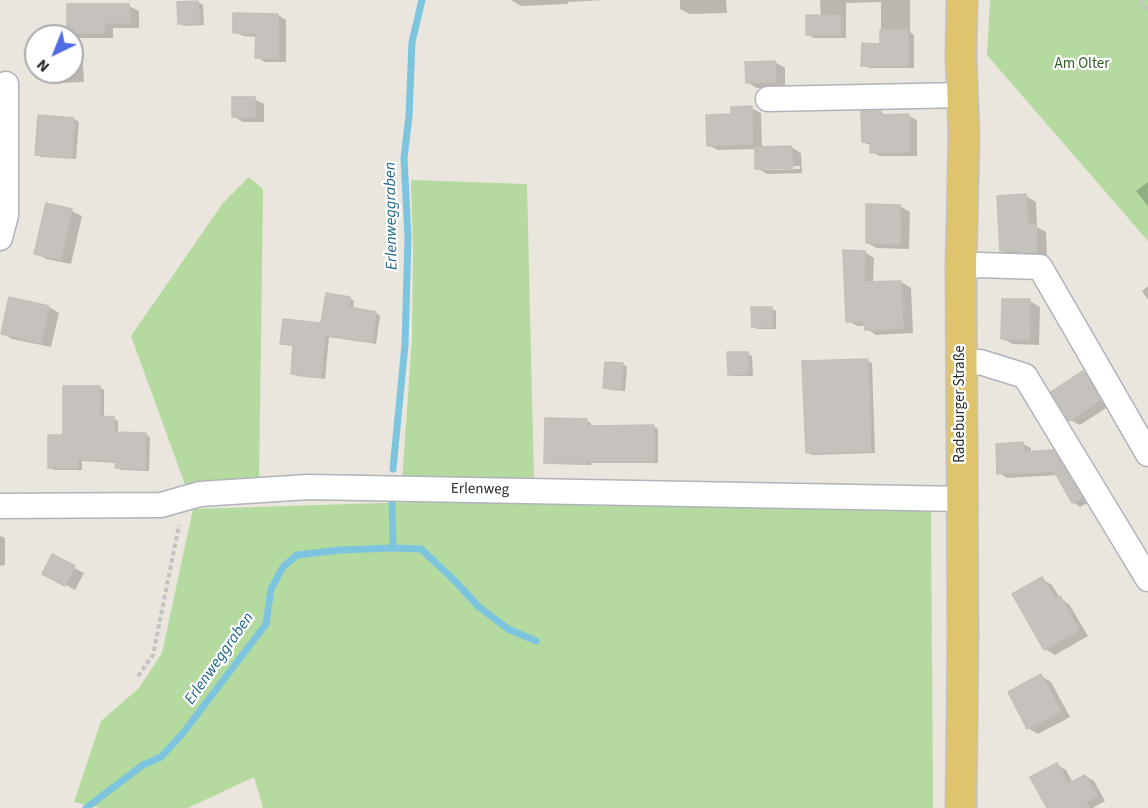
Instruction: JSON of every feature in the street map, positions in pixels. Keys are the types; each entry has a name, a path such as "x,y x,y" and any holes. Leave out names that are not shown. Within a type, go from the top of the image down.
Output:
{"main road":[{"name":"Radeburger Straße","path":"962,0 961,57 964,135 961,364 962,808"}],"street":[{"path":"0,238 6,215 6,84"},
{"path":"768,99 963,95"},
{"path":"962,266 1040,267 1148,454"},
{"path":"961,364 980,362 1025,376 1148,579"},
{"name":"Erlenweg","path":"0,506 161,505 200,494 308,487 962,499"}],"path":[{"path":"1143,2 1148,12"},
{"path":"138,676 153,655 184,499"}],"green space":[{"name":"Am Olter","path":"990,0 1148,0 1148,241 987,55"},
{"path":"249,177 263,189 259,485 187,490 131,336 223,203"},
{"path":"411,180 527,184 534,482 402,482 412,338"},
{"path":"478,500 931,504 933,808 263,808 254,777 188,808 100,808 74,802 101,721 139,688 162,653 193,509"}],"building":[{"path":"198,1 200,23 178,24 177,2"},
{"path":"67,4 129,4 130,23 104,23 104,33 84,33 84,24 67,24"},
{"path":"233,13 278,14 278,58 255,58 256,33 233,33"},
{"path":"806,15 840,16 840,35 806,35"},
{"path":"880,30 908,30 908,66 861,66 862,43 880,44"},
{"path":"775,61 776,82 746,83 745,62"},
{"path":"232,97 255,97 255,117 232,117"},
{"path":"752,106 753,144 707,146 706,115 731,114 731,107"},
{"path":"861,111 881,111 881,115 909,114 909,152 870,153 870,142 862,142"},
{"path":"38,115 74,118 72,158 35,155"},
{"path":"791,146 793,168 755,169 755,147"},
{"path":"1026,194 1028,225 1036,225 1037,252 1000,251 997,196"},
{"path":"46,203 72,209 61,260 34,254"},
{"path":"866,204 900,205 900,244 866,243"},
{"path":"843,250 865,251 864,282 901,281 903,328 865,330 864,321 846,322"},
{"path":"326,293 350,297 349,307 376,312 372,342 325,335 321,377 291,374 293,345 280,344 283,319 321,323"},
{"path":"9,297 49,306 41,343 1,334"},
{"path":"1002,299 1030,299 1029,340 1001,339"},
{"path":"751,307 772,307 772,327 752,327"},
{"path":"727,352 748,352 748,374 728,375"},
{"path":"868,359 871,451 806,453 802,361"},
{"path":"605,362 623,363 621,389 603,388"},
{"path":"1083,371 1100,400 1069,421 1051,392"},
{"path":"63,386 100,386 100,416 114,417 114,432 146,433 145,469 115,468 116,461 78,459 78,468 48,468 48,435 63,435"},
{"path":"545,418 587,419 587,426 654,425 654,461 544,463"},
{"path":"1023,442 1024,452 1053,450 1082,497 1072,503 1054,471 997,474 996,444"},
{"path":"52,554 75,566 65,586 42,574"},
{"path":"1042,577 1055,599 1060,596 1079,630 1044,650 1012,594"},
{"path":"1041,674 1061,711 1027,729 1008,692"},
{"path":"1057,763 1068,784 1085,775 1097,796 1086,802 1089,808 1047,808 1030,777"}],"waterway":[{"name":"Erlenweggraben","path":"393,469 405,345 408,237 404,158 409,116 412,42 422,0"},
{"name":"Erlenweggraben","path":"86,808 143,765 161,757 183,733 266,624 271,589 283,567 297,555 340,550 393,548 392,499"},
{"path":"393,548 421,549 479,607 508,629 536,641"}]}
